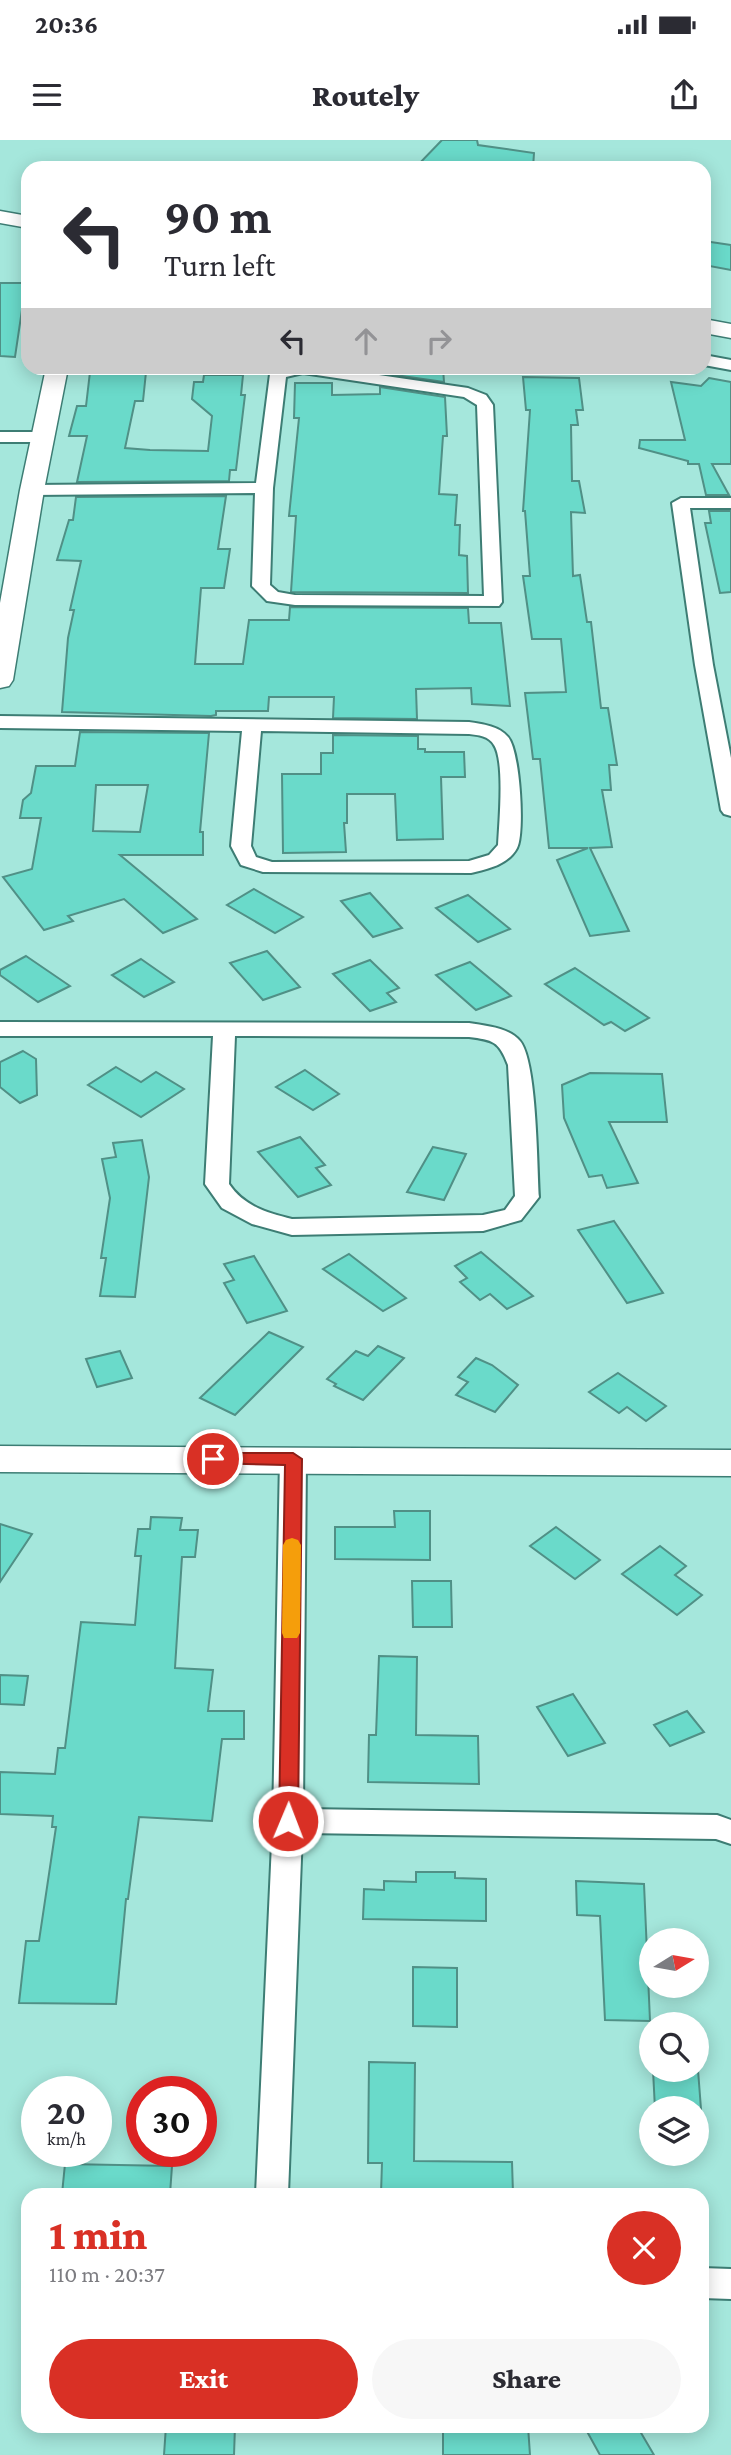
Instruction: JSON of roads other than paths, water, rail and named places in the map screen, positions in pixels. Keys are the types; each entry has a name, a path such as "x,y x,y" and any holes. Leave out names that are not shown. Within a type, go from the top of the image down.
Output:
{"street":[{"path":"0,217 21,221"},
{"path":"711,327 731,331"},
{"path":"711,361 731,365"},
{"path":"0,680 32,490 56,375"},
{"path":"278,375 264,488 261,586 273,597 295,600 493,602 485,405 480,398 468,393 349,375"},
{"path":"0,437 43,438"},
{"path":"32,490 264,488"},
{"path":"731,503 681,503 704,665 731,810"},
{"path":"0,722 253,725 469,728 492,732 504,744 510,792 508,846 496,859 471,867 270,868 248,861 241,846 253,725"},
{"path":"0,1029 469,1030 495,1034 511,1044 519,1065 527,1197 513,1215 483,1223 292,1227 260,1219 230,1203 217,1184 224,1030"},
{"path":"0,1459 731,1463"},
{"path":"271,2188 288,1821 293,1459"},
{"path":"288,1821 717,1827 731,1832"},
{"path":"709,2283 731,2284"}]}
